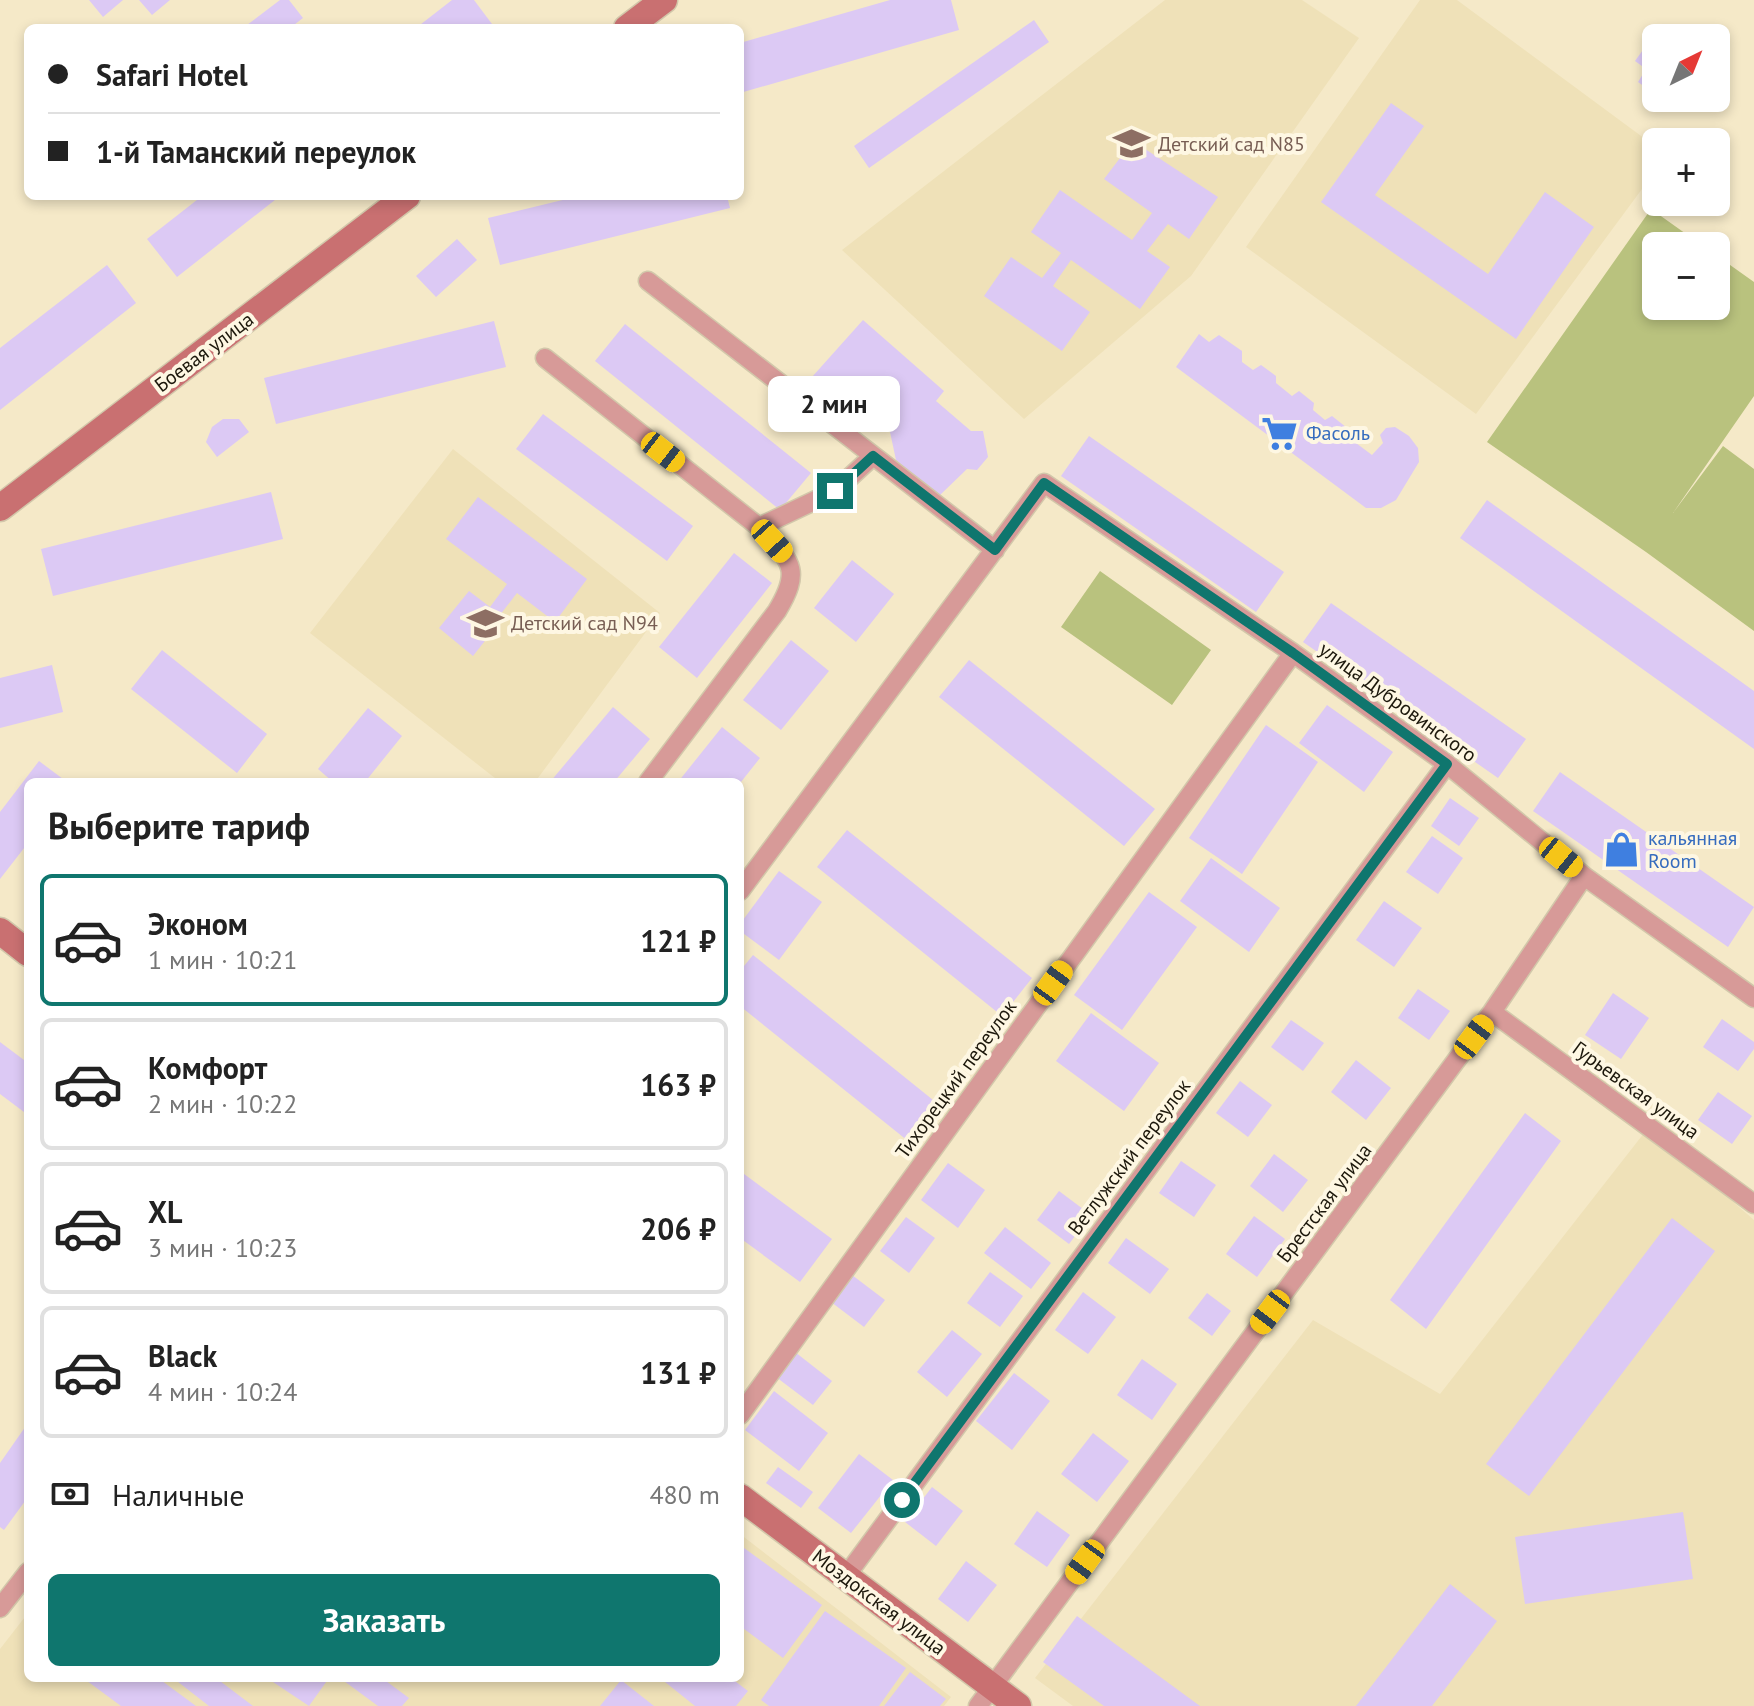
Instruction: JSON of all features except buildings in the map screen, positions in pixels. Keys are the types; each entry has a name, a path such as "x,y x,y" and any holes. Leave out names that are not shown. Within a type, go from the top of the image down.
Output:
{"main road":[{"path":"632,24 664,0"},
{"name":"Боевая улица","path":"0,508 402,200"},
{"path":"0,931 24,950"},
{"name":"Моздокская улица","path":"744,1500 846,1576 985,1696 1018,1706"}],"street":[{"path":"648,281 995,550 744,886"},
{"path":"545,358 759,527 784,555 792,573 790,589 777,611 651,778"},
{"path":"759,527 835,491 873,456"},
{"name":"улица Дубровинского","path":"995,550 1044,483 1293,653 1447,764 1584,876 1754,998"},
{"name":"Тихорецкий переулок","path":"744,1409 1293,653"},
{"name":"Ветлужский переулок","path":"846,1576 1447,764"},
{"name":"Брестская улица","path":"985,1696 1492,1012 1584,876"},
{"name":"Гурьевская улица","path":"1492,1012 1754,1204"},
{"path":"0,1608 24,1577"}],"shaded area":[{"name":"Детский сад N85","path":"1165,0 1302,0 1359,38 1191,276 1024,419 842,250"},
{"path":"1420,0 1457,0 1642,137 1642,189 1476,414 1246,247"},
{"name":"Детский сад N94","path":"453,449 660,613 538,778 495,778 310,633"},
{"path":"1648,1128 1754,1220 1754,1706 1073,1706 1035,1678 1313,1320 1440,1394"},
{"path":"744,1537 951,1697 944,1706 0,1706 0,1649 24,1618 24,1682 744,1682"}],"green space":[{"path":"1646,216 1661,216 1683,232 1642,232 1642,320 1730,320 1730,265 1754,282 1754,396 1673,513 1723,446 1754,469 1754,631 1646,552 1487,442"},
{"path":"1100,571 1211,650 1172,705 1061,627"}],"place":[{"name":"Детский сад N85","path":"1132,144"},
{"name":"Фасоль","path":"1280,433"},
{"name":"Детский сад N94","path":"485,623"},
{"name":"кальянная Room","path":"1622,849"}],"route":[{"path":"835,491 873,456 995,550 1044,483 1293,653 1447,764 902,1500"}]}
